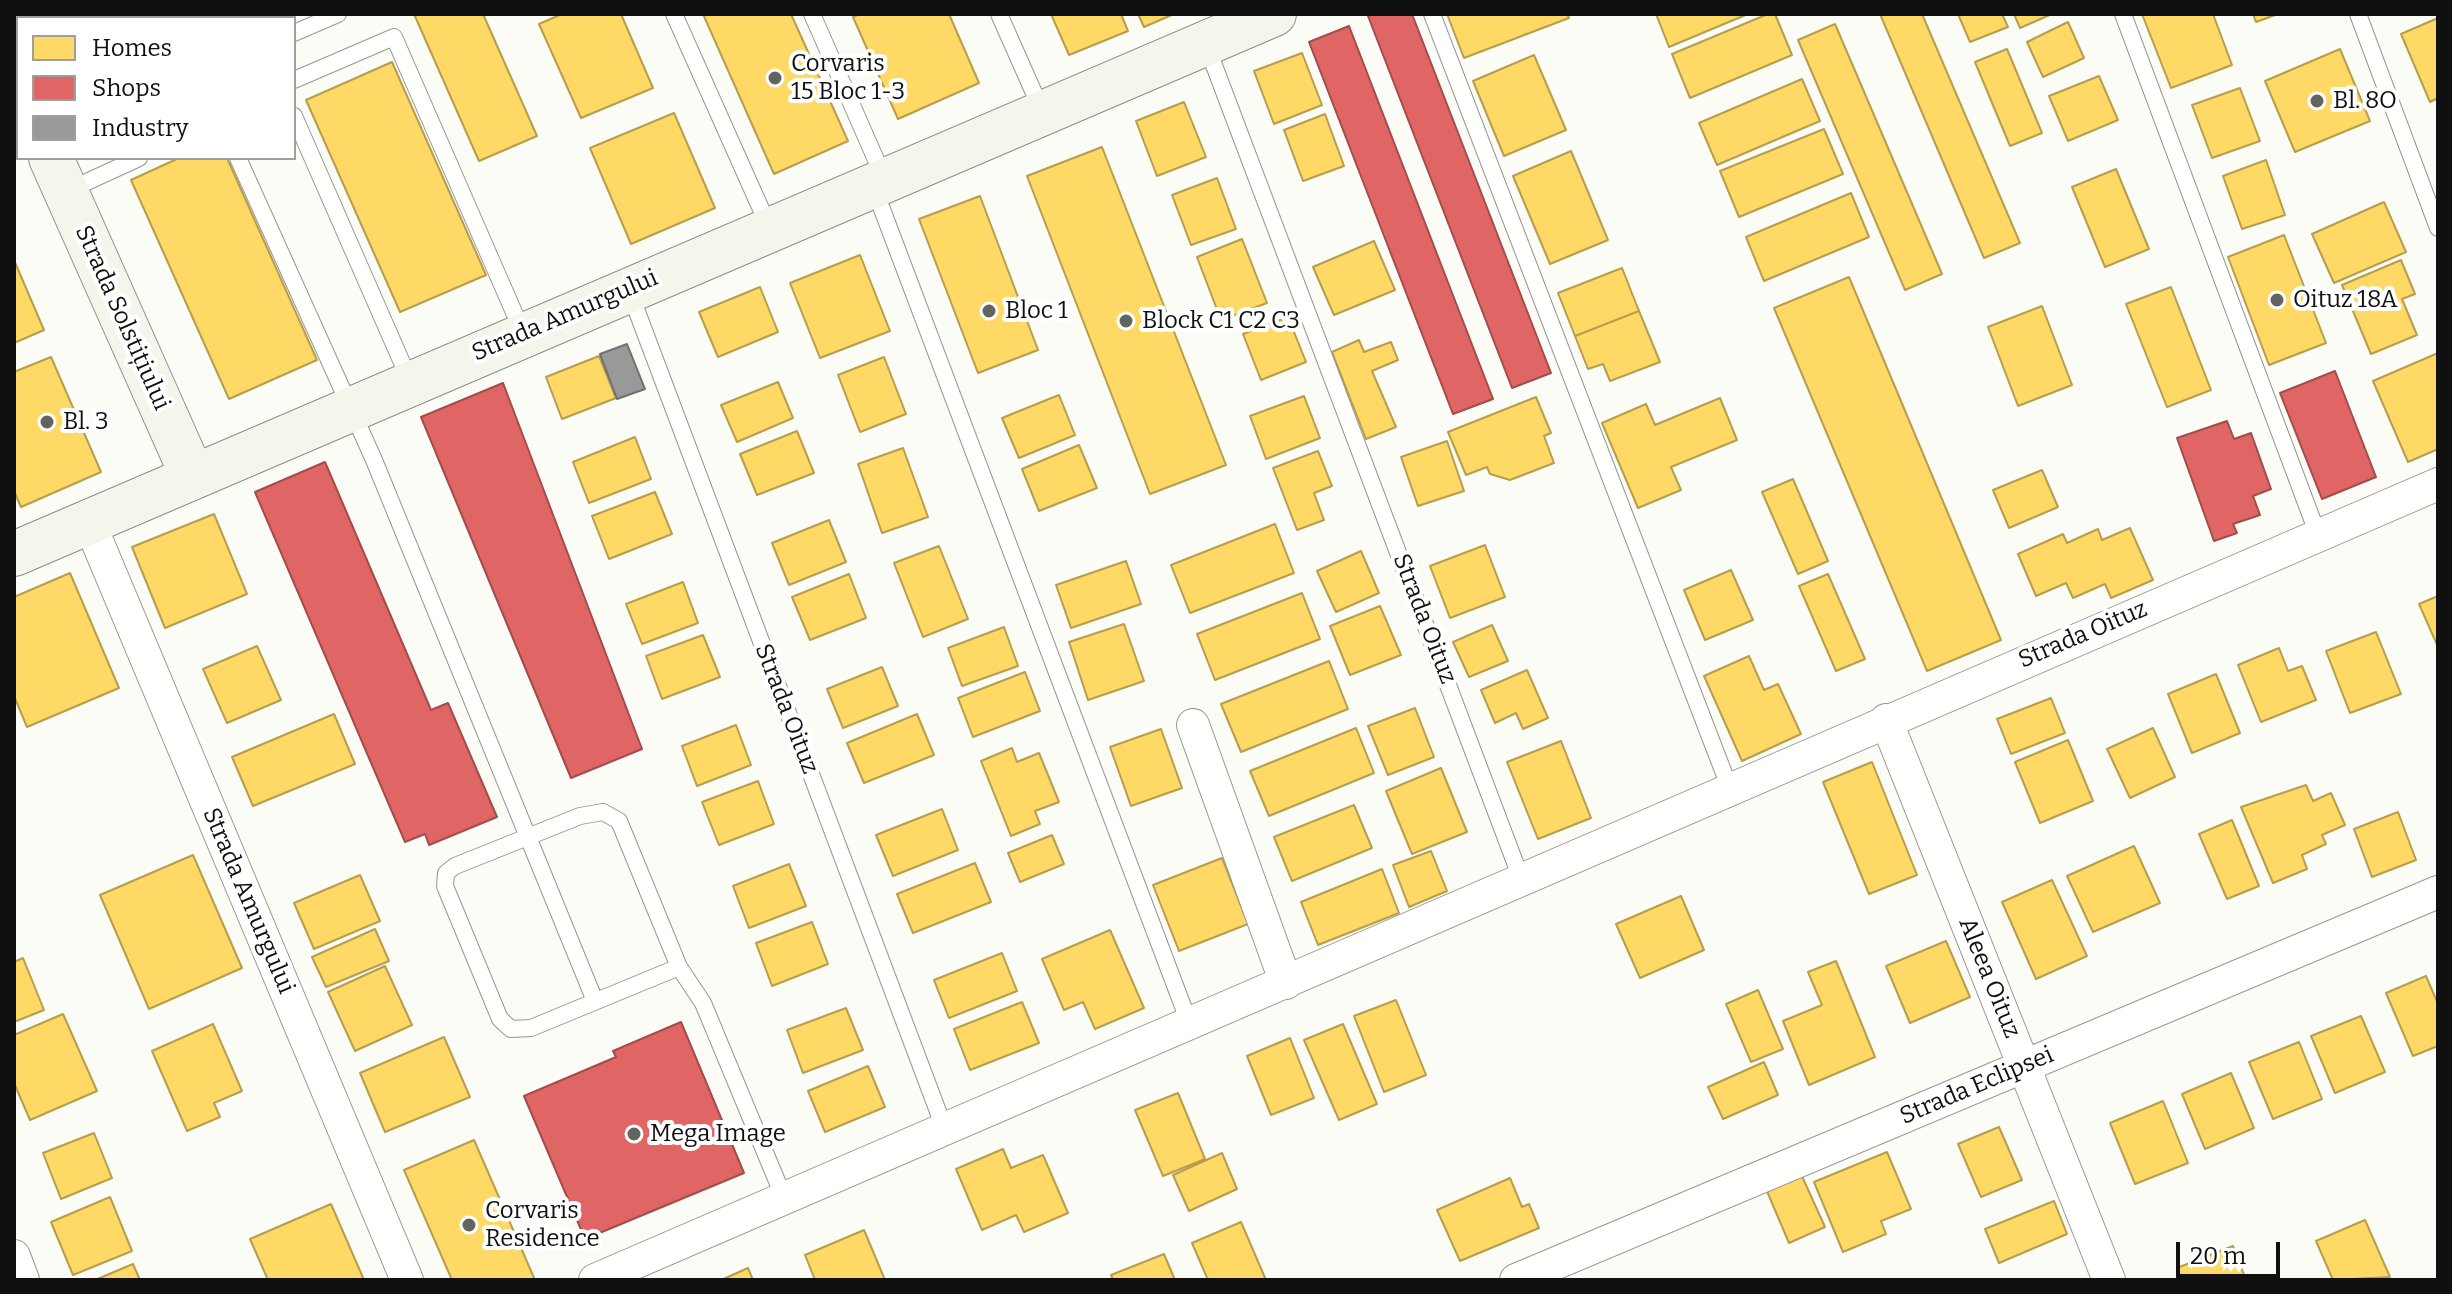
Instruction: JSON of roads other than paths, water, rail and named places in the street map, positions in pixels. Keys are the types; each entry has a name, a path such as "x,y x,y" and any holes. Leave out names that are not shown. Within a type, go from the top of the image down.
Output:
{"street":[{"name":"Strada Amurgului","path":"18,542 89,522 523,333 1206,43 1253,18"},
{"name":"Strada Solstițiului","path":"58,175 193,477"},
{"name":"Strada Oituz","path":"595,1280 2438,484"},
{"name":"Strada Amurgului","path":"89,522 407,1280"},
{"name":"Aleea Oituz","path":"1886,720 2109,1280"},
{"path":"1193,725 1286,983"},
{"name":"Strada Eclipsei","path":"1516,1280 2438,892"},
{"path":"14,1256 23,1280"}],"lane":[{"path":"296,32 338,14"},
{"path":"674,14 769,229"},
{"path":"812,14 879,182 1190,1025"},
{"path":"999,14 1043,112"},
{"path":"1432,14 1730,789"},
{"path":"2123,14 2318,535"},
{"path":"2358,14 2438,228"},
{"path":"296,79 394,37 523,333"},
{"name":"Strada Oituz","path":"1206,43 1522,881"},
{"path":"296,121 411,382"},
{"path":"58,175 129,160"},
{"path":"239,160 352,408 595,1001"},
{"name":"Strada Oituz","path":"629,288 945,1130"},
{"path":"679,967 531,1028 511,1029 500,1019 445,886 446,873 455,866 580,816 603,812 619,821 679,967 703,1003 784,1198"}],"place":[{"name":"Corvaris 15 Bloc 1-3","path":"775,78"},
{"name":"Bl. 8O","path":"2317,101"},
{"name":"Oituz 18A","path":"2277,300"},
{"name":"Bloc 1","path":"989,311"},
{"name":"Block C1 C2 C3","path":"1126,321"},
{"name":"Bl. 3","path":"47,422"},
{"name":"Mega Image","path":"634,1134"},
{"name":"Corvaris Residence","path":"469,1225"}]}
